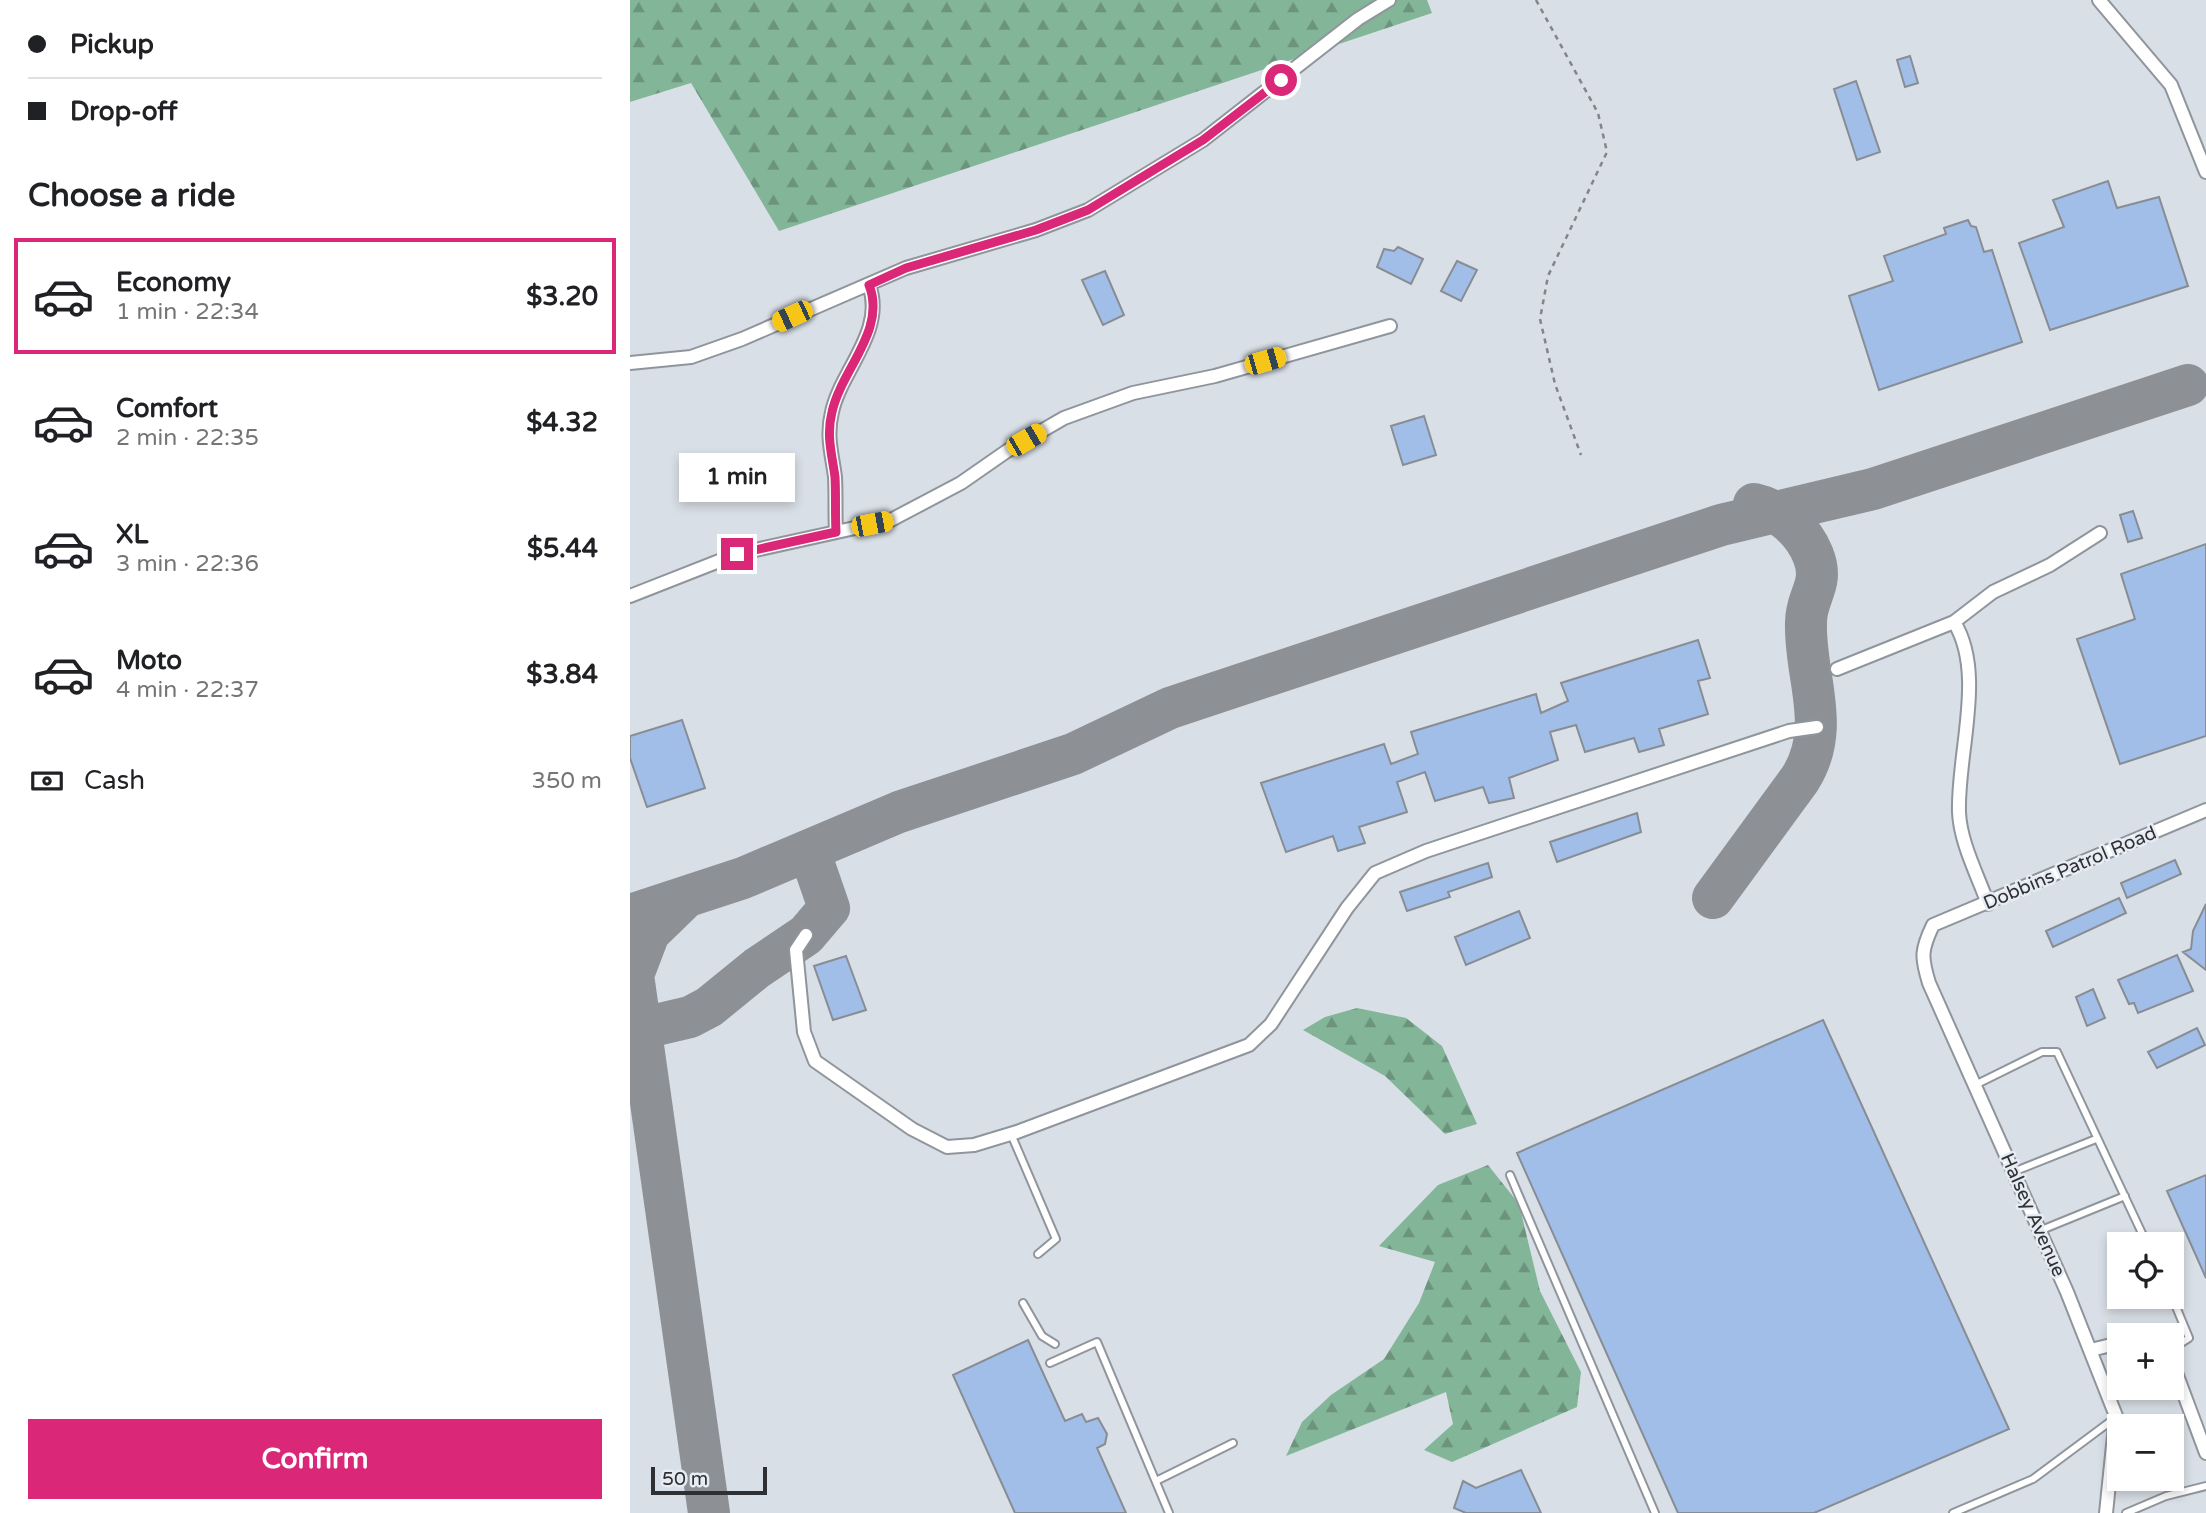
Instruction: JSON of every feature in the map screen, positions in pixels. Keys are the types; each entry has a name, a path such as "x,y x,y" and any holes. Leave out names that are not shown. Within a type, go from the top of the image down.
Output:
{"street":[{"path":"630,363 691,357 906,268 1036,230 1088,210 1203,140 1358,19 1389,0"},
{"path":"2098,0 2171,85 2206,172"},
{"path":"836,532 835,476 827,441 832,410 871,323 872,293 869,285"},
{"path":"630,596 737,554 891,520 915,510 1064,418 1133,393 1215,376 1390,326"},
{"path":"1837,669 1954,622 1993,592 2050,565 2100,533"},
{"path":"1954,622 1963,637 1968,673 1959,814 1988,904"},
{"path":"806,935 796,950 804,1032 815,1061 912,1129 947,1147 974,1145 1011,1134 1250,1045 1271,1024 1347,908 1376,873 1426,851 1613,788 1789,731 1817,727"},
{"name":"Dobbins Patrol Road","path":"1933,925 2206,810"},
{"name":"Halsey Avenue","path":"1933,925 1922,946 1923,962 2091,1350 2115,1414"},
{"path":"2091,1350 2107,1346"},
{"path":"2184,1394 2206,1453"},
{"name":"Halsey Avenue","path":"2106,1513 2108,1491"}],"lane":[{"path":"1975,1085 2042,1052 2057,1052 2141,1232"},
{"path":"1011,1134 1056,1239 1038,1254"},
{"path":"2013,1172 2096,1139"},
{"path":"1510,1175 1655,1513"},
{"path":"2039,1231 2124,1196"},
{"path":"1023,1303 1042,1336 1055,1344"},
{"path":"2184,1326 2189,1338 2184,1341"},
{"path":"1050,1363 1097,1342 1169,1513"},
{"path":"1953,1513 2032,1479 2107,1423"},
{"path":"1156,1480 1233,1443"},
{"path":"2126,1513 2166,1496 2206,1486"}],"path":[{"path":"1536,0 1598,113 1607,152 1548,276 1540,319 1555,384 1581,455"}],"green space":[{"path":"630,0 1427,0 1432,13 779,231 691,83 630,102"},
{"path":"1357,1008 1406,1018 1442,1046 1477,1124 1445,1134 1385,1076 1303,1030 1325,1017"},
{"path":"1488,1165 1519,1204 1540,1291 1581,1372 1577,1407 1452,1462 1424,1450 1453,1424 1446,1392 1286,1456 1302,1422 1331,1395 1384,1359 1419,1303 1435,1262 1379,1246 1438,1185"}],"building":[{"path":"1910,56 1918,83 1905,87 1897,60"},
{"path":"1856,81 1880,152 1857,160 1834,89"},
{"path":"2108,181 2117,208 2159,197 2188,286 2050,330 2019,243 2064,227 2053,200"},
{"path":"1968,220 1971,226 1976,227 1984,252 1992,250 2022,342 1879,390 1849,296 1893,281 1884,256 1946,234 1944,228"},
{"path":"1398,247 1423,259 1411,284 1377,267 1384,249 1394,251"},
{"path":"1457,261 1477,270 1461,301 1441,291"},
{"path":"1105,271 1124,315 1103,325 1082,280"},
{"path":"1424,416 1436,455 1403,465 1391,426"},
{"path":"2133,511 2142,538 2128,542 2120,515"},
{"path":"2206,544 2206,736 2120,764 2077,639 2135,619 2121,574"},
{"path":"1698,640 1710,678 1698,681 1708,714 1659,729 1664,745 1639,752 1634,738 1585,752 1576,725 1550,732 1558,760 1509,778 1514,798 1489,803 1483,787 1435,801 1425,772 1397,782 1407,812 1359,827 1365,843 1338,851 1333,836 1286,852 1261,783 1384,744 1391,764 1418,754 1411,732 1536,694 1541,713 1568,701 1561,683"},
{"path":"682,720 705,788 647,807 630,758 630,736"},
{"path":"1637,813 1641,832 1557,862 1550,842"},
{"path":"2175,860 2181,874 2127,898 2121,883"},
{"path":"1488,863 1492,877 1448,892 1450,897 1407,911 1400,892"},
{"path":"2119,898 2126,913 2053,947 2046,931"},
{"path":"2206,904 2206,970 2183,952 2191,949 2193,931"},
{"path":"1519,911 1530,938 1466,965 1455,937"},
{"path":"2177,955 2193,991 2138,1013 2134,1003 2129,1004 2118,980"},
{"path":"846,956 866,1010 833,1020 814,966"},
{"path":"2093,989 2105,1018 2087,1026 2076,997"},
{"path":"1823,1020 2009,1429 1814,1513 1678,1513 1517,1153"},
{"path":"2197,1028 2205,1045 2157,1068 2148,1052"},
{"path":"2206,1175 2206,1278 2167,1191"},
{"path":"1028,1340 1065,1421 1082,1414 1086,1422 1098,1418 1107,1434 1105,1444 1097,1448 1126,1513 1015,1513 953,1375"},
{"path":"1521,1470 1541,1513 1466,1513 1454,1508 1463,1481 1476,1488"}],"taxiway":[{"path":"630,915 743,878 899,812 1073,754 1170,708 1721,525 1873,489 2188,385"},
{"path":"1713,898 1800,779 1810,760 1815,740 1815,702 1806,622 1816,582 1816,565 1809,546 1790,522 1773,511 1754,504"},
{"path":"639,1029 690,1017 709,1007 757,968 806,935 829,908 809,850"},
{"path":"684,899 649,933 633,975 709,1513"}],"route":[{"path":"737,554 836,532 835,476 827,441 832,410 873,314 869,285 906,268 1036,230 1088,210 1203,140 1281,80"}]}
